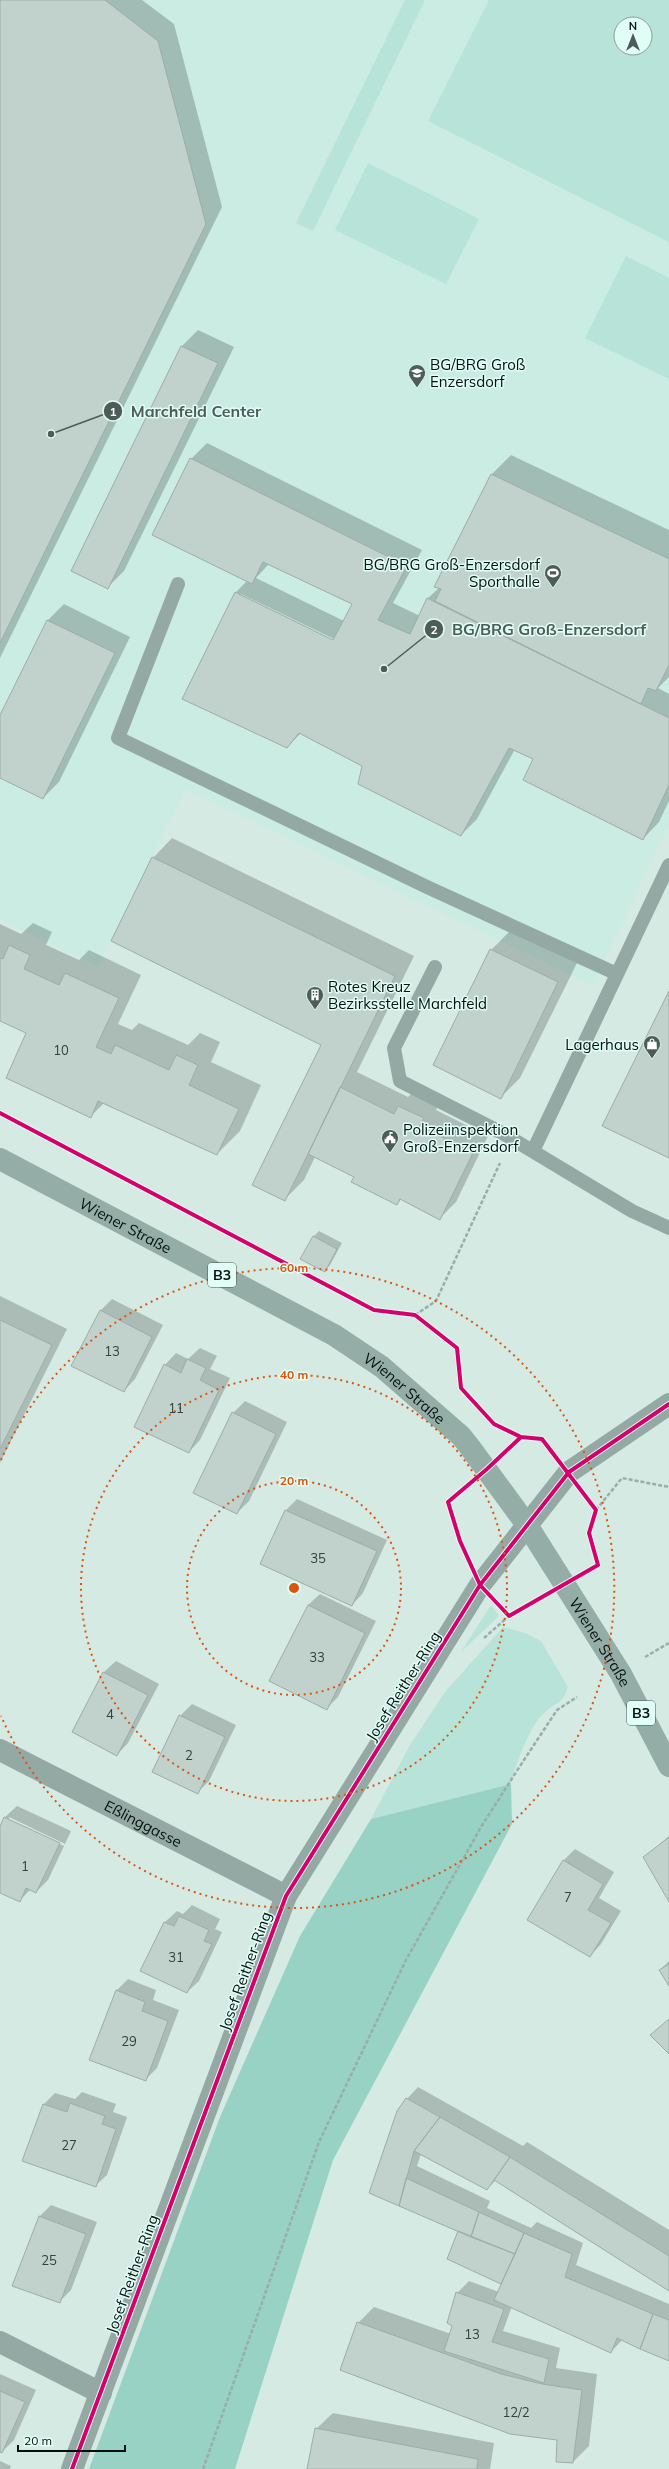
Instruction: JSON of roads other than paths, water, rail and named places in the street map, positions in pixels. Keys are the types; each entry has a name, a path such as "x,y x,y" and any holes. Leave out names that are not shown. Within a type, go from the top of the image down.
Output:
{"main road":[{"name":"Wiener Straße","path":"0,1159 325,1330 382,1367 461,1436 527,1525 621,1674 669,1766"}],"street":[{"name":"Josef Reither-Ring","path":"72,2469 286,1896 480,1585 569,1472 669,1404"},
{"name":"Eßlinggasse","path":"0,1750 286,1896"},
{"path":"0,2342 101,2393"}],"lane":[{"path":"178,584 118,738 427,887 617,974"},
{"path":"533,1151 669,865"},
{"path":"435,967 394,1048 400,1081 533,1151 632,1211 669,1228"}],"place":[{"name":"BG/BRG Groß Enzersdorf","path":"417,388"},
{"name":"Marchfeld Center","path":"51,434"},
{"name":"BG/BRG Groß-Enzersdorf Sporthalle","path":"553,588"},
{"name":"BG/BRG Groß-Enzersdorf","path":"384,669"},
{"name":"Rotes Kreuz Bezirksstelle Marchfeld","path":"315,1010"},
{"name":"Lagerhaus","path":"652,1059"},
{"name":"Polizeiinspektion Groß-Enzersdorf","path":"390,1153"}]}
